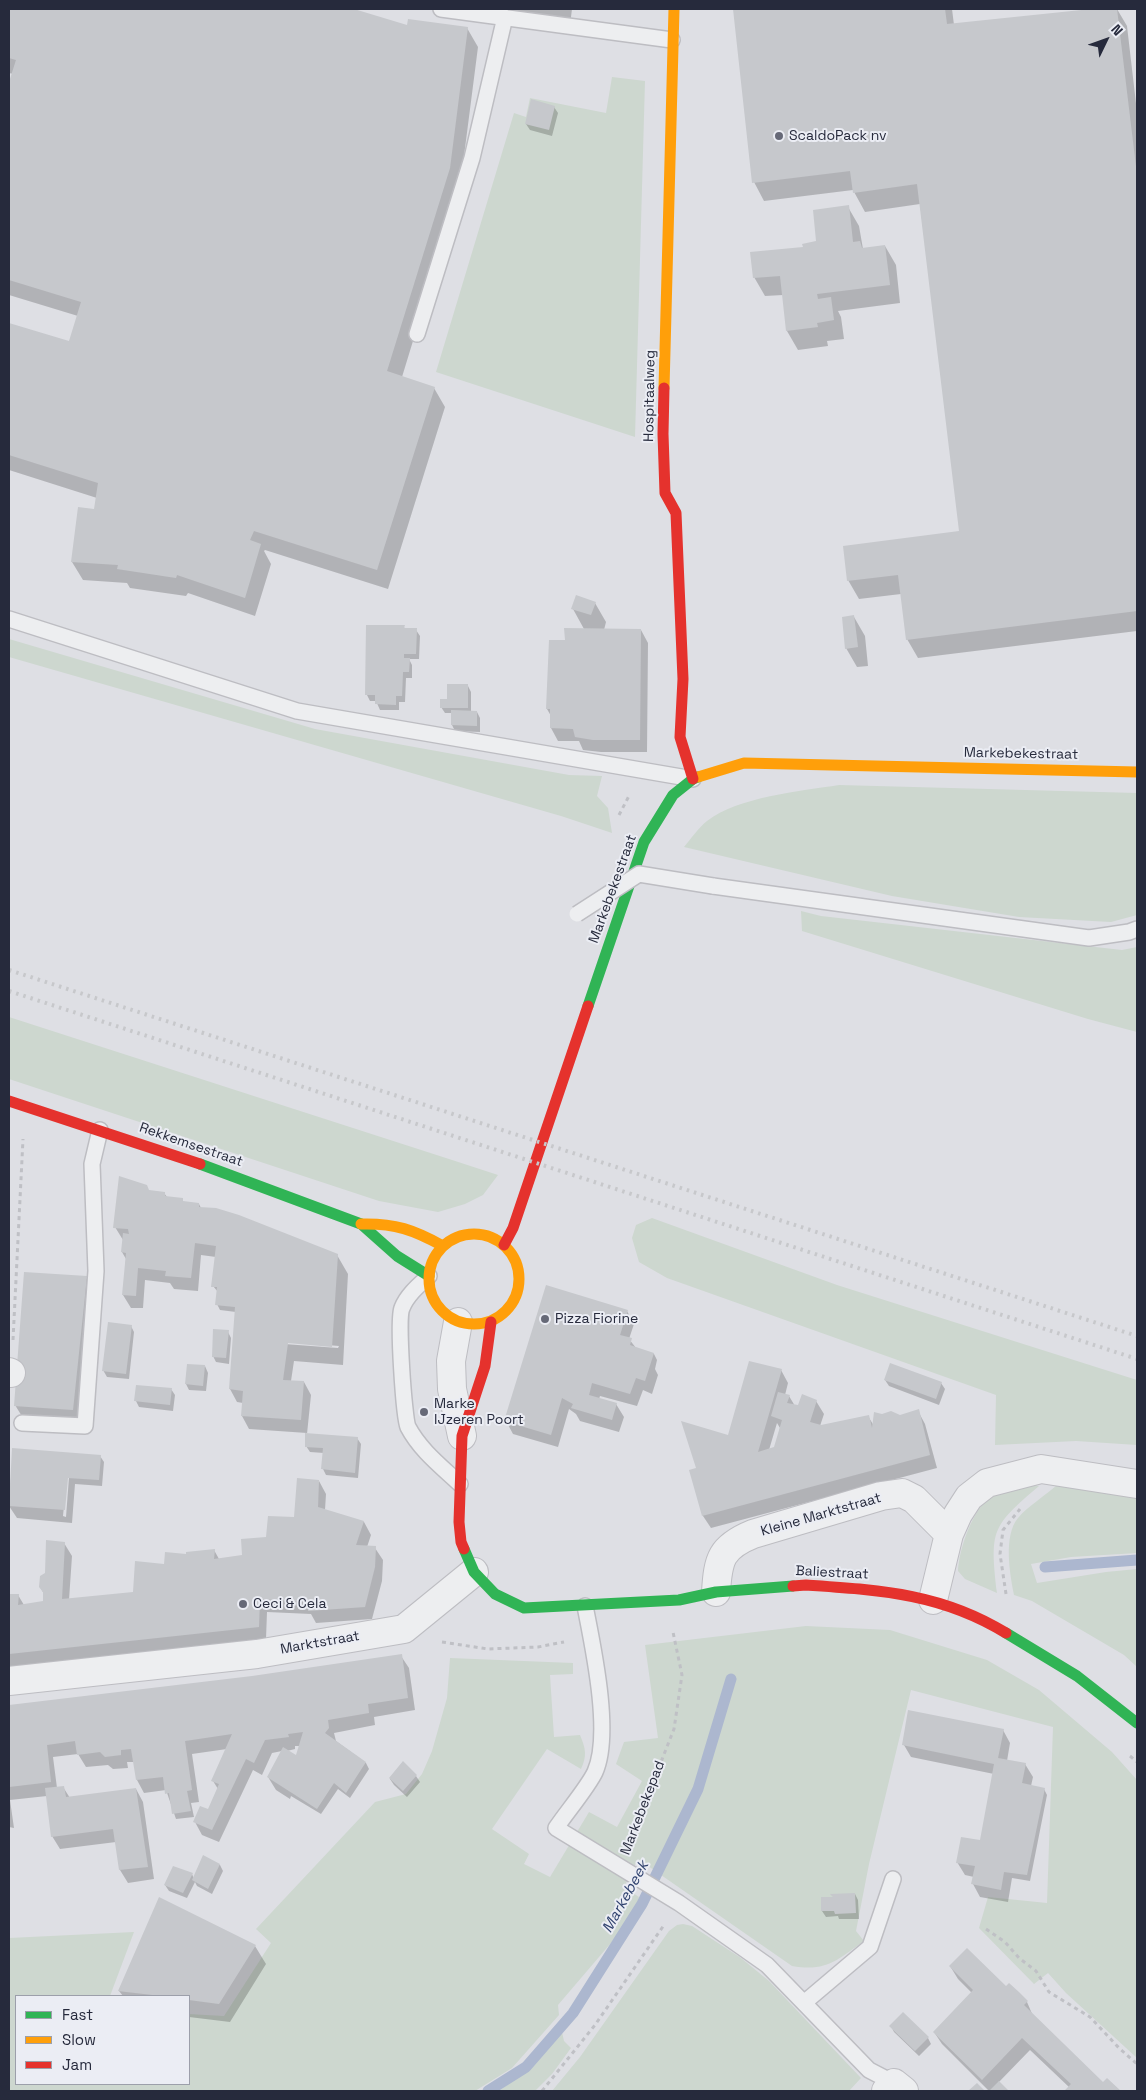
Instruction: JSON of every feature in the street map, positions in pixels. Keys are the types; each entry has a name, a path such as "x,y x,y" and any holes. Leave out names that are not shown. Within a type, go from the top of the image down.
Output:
{"street":[{"name":"Hospitaalweg","path":"674,9 663,434 665,493 676,513 683,680 680,737 693,779"},
{"name":"Markebekestraat","path":"504,1245 513,1228 644,842 673,795 693,779 744,764 1137,772"},
{"name":"Rekkemsestraat","path":"9,1101 232,1175 361,1224 397,1256 429,1276"},
{"name":"Rekkemsestraat","path":"361,1224 385,1223 411,1228 443,1246"},
{"path":"467,1234 494,1237 504,1245 516,1260 520,1278 517,1297 506,1312 491,1322 473,1324 458,1322 445,1315 436,1304 430,1291 429,1276 433,1259 443,1246 454,1238 467,1234"},
{"path":"458,1322 451,1361 452,1389 462,1436 458,1522 461,1542 474,1572"},
{"path":"462,1436 485,1366 491,1322"},
{"path":"933,1600 950,1534 958,1514 969,1497 987,1483 1041,1469 1137,1484"},
{"name":"Kleine Marktstraat","path":"716,1592 717,1566 724,1552 736,1541 753,1534 881,1496 902,1493 914,1499 950,1534"},
{"name":"Baliestraat","path":"474,1572 495,1594 524,1608 679,1600 716,1592 806,1585 887,1591 933,1600 987,1621 1077,1676 1137,1723"},
{"name":"Marktstraat","path":"9,1681 257,1654 404,1629 474,1572"}],"lane":[{"path":"441,9 672,40"},
{"path":"417,334 472,158 505,17"},
{"path":"9,619 298,711 693,779"},
{"path":"577,914 639,874 1089,938 1137,929"},
{"path":"22,1423 85,1426 96,1271 92,1164 100,1130"},
{"path":"429,1276 411,1293 401,1309 399,1331 407,1426 425,1451 460,1484"},
{"path":"585,1606 599,1698 602,1742 595,1772 556,1828 625,1872"},
{"name":"Markebekepad","path":"625,1872 673,1900 768,1965 869,2070 894,2089"},
{"path":"805,2002 870,1947 893,1879"}],"path":[{"path":"10,1372 25,1106"},
{"path":"1007,1602 1000,1554 1003,1530 1019,1510 1064,1474"},
{"name":"Markebekepad","path":"625,1872 674,1729 682,1675 673,1631 683,1629"},
{"path":"1124,1750 1137,1762"},
{"path":"542,2091 595,2025 673,1900"},
{"path":"986,1929 1005,1942 1019,1958 1036,1971 1049,1992 1090,2017 1137,2064"}],"shaded area":[{"path":"612,77 645,81 635,437 436,372 514,113 526,117 530,98 606,113"},
{"path":"9,639 315,729 569,775 602,776 597,796 608,808 612,833 561,816 9,657"},
{"path":"839,785 1137,793 1137,915 1111,922 1019,917 892,896 684,847 707,821 735,806 770,796"},
{"path":"801,911 821,916 1122,950 1137,947 1137,1032 1088,1019 802,931"},
{"path":"9,1017 498,1175 483,1195 465,1204 438,1212 379,1201 9,1079"},
{"path":"652,1218 837,1285 1137,1380 1137,1445 1076,1441 995,1445 996,1395 667,1278 639,1262 632,1238 636,1225"},
{"path":"1023,1484 1039,1486 1011,1511 997,1531 994,1555 997,1593 965,1579 958,1571 961,1552 968,1529 979,1509 986,1501 1000,1491"},
{"path":"1057,1485 1137,1491 1137,1553 1071,1557 1031,1564 1037,1583 1137,1569 1137,1667 1124,1655 1032,1601 1014,1595 1009,1555 1010,1535 1013,1526 1027,1509"},
{"path":"806,1626 890,1630 987,1660 1039,1690 1112,1752 1137,1780 1137,2058 1066,1993 1048,1973 1034,1984 979,1928 988,1897 1047,1903 1053,1727 911,1690 869,1864 856,1931 864,1941 831,1963 814,1967 792,1966 638,1859 624,1887 639,1897 634,1916 558,2005 559,2015 512,2068 475,2091 9,2091 9,1938 134,1932 110,1995 15,1995 15,2085 190,2085 190,2014 224,2016 271,1943 256,1929 375,1802 406,1794 422,1774 432,1751 447,1698 450,1658 573,1663 573,1674 550,1675 554,1737 580,1735 585,1752 581,1769 547,1749 492,1829 529,1854 524,1864 550,1877 589,1812 617,1827 642,1781 616,1764 624,1742 658,1738 645,1645"},
{"path":"677,1925 692,1926 741,1958 769,1981 861,2078 849,2091 552,2091 580,2057 669,1931"},
{"path":"562,2032 564,2041 571,2048 552,2074 535,2091 499,2091 527,2070"}],"building":[{"path":"9,9 354,9 407,25 408,19 468,27 450,168 387,371 435,387 377,570 254,531 250,540 261,544 245,598 177,575 176,578 117,569 118,565 71,562 78,507 94,509 98,483 9,455 9,323 69,341 81,302 9,280 9,82 16,60 9,58"},
{"path":"733,9 945,9 947,24 1091,9 1117,9 1137,175 1137,611 906,640 898,575 847,581 843,546 959,531 917,184 853,193 850,171 752,183"},
{"path":"531,99 555,106 549,130 525,124"},
{"path":"849,205 853,242 860,241 862,248 885,245 890,285 817,294 818,299 831,297 834,320 817,323 818,327 786,331 780,276 753,278 750,252 803,247 802,244 816,241 813,210"},
{"path":"576,595 596,602 591,615 571,609"},
{"path":"854,615 858,647 845,649 842,617"},
{"path":"366,625 405,625 404,628 417,628 416,654 404,654 404,658 410,658 409,672 403,672 402,696 396,696 396,705 375,704 375,695 365,695"},
{"path":"564,628 641,629 640,740 593,740 575,737 573,729 550,728 550,709 546,709 549,640 565,640"},
{"path":"447,684 468,684 468,708 440,708 440,699 447,699"},
{"path":"451,710 477,711 477,726 451,725"},
{"path":"119,1176 147,1185 149,1190 165,1192 165,1196 183,1198 183,1201 199,1203 199,1207 216,1208 239,1215 338,1254 332,1347 288,1343 283,1380 304,1381 301,1420 241,1416 243,1391 229,1389 235,1307 215,1305 217,1287 211,1287 216,1246 195,1243 191,1278 165,1276 166,1271 138,1268 136,1296 122,1295 126,1253 121,1252 123,1233 129,1234 128,1229 113,1228"},
{"path":"24,1272 87,1276 73,1410 14,1406"},
{"path":"546,1285 628,1310 620,1335 632,1338 630,1345 654,1353 645,1381 636,1378 630,1394 592,1383 589,1395 617,1403 612,1420 571,1408 573,1404 562,1398 551,1435 504,1421"},
{"path":"108,1322 132,1325 126,1374 102,1371"},
{"path":"213,1329 229,1330 226,1358 212,1357"},
{"path":"749,1361 782,1369 758,1452 774,1447 782,1420 771,1416 778,1392 790,1395 787,1403 798,1405 802,1394 817,1400 810,1422 821,1425 869,1415 872,1428 874,1412 882,1414 891,1411 900,1415 919,1409 930,1455 702,1516 689,1470 696,1468 681,1421 728,1435"},
{"path":"890,1363 942,1382 936,1399 884,1380"},
{"path":"187,1364 205,1365 203,1386 185,1384"},
{"path":"136,1385 172,1388 170,1405 134,1401"},
{"path":"305,1433 358,1437 355,1473 321,1469 323,1448 305,1447"},
{"path":"12,1448 101,1455 99,1480 68,1478 65,1510 9,1506"},
{"path":"297,1478 319,1480 318,1507 364,1521 356,1545 376,1546 375,1567 365,1607 308,1611 310,1602 260,1599 259,1627 9,1654 9,1594 19,1594 18,1605 43,1601 43,1592 39,1587 40,1576 45,1573 46,1540 65,1542 62,1599 133,1592 135,1561 164,1564 165,1552 186,1554 186,1552 215,1549 214,1559 242,1555 241,1539 266,1537 268,1516 294,1517"},
{"path":"402,1654 408,1698 368,1704 369,1713 328,1720 329,1728 325,1733 366,1762 346,1793 334,1783 317,1809 267,1777 283,1747 296,1755 303,1732 288,1734 289,1737 265,1740 254,1763 246,1759 212,1830 193,1822 200,1806 208,1809 219,1784 211,1781 232,1734 185,1741 192,1790 187,1791 191,1811 172,1814 169,1793 165,1794 163,1777 136,1780 131,1749 121,1750 121,1755 105,1757 100,1752 77,1755 75,1741 47,1745 51,1782 9,1787 9,1705 252,1676"},
{"path":"908,1710 1004,1729 998,1758 1026,1763 1022,1783 1045,1788 1027,1875 1004,1872 1001,1890 971,1884 975,1866 956,1863 961,1837 980,1840 994,1764 902,1745"},
{"path":"403,1761 417,1775 403,1791 389,1778"},
{"path":"64,1786 66,1797 136,1788 148,1867 119,1870 113,1829 51,1837 45,1788"},
{"path":"203,1855 220,1864 208,1889 192,1880"},
{"path":"173,1866 193,1873 183,1893 164,1885"},
{"path":"855,1893 856,1913 835,1914 834,1911 821,1911 821,1897 833,1897 830,1894"},
{"path":"159,1897 256,1945 219,2004 190,2000 190,1995 152,1995 118,1991"},
{"path":"967,1948 1006,1986 1009,1983 1019,1992 1028,2001 1024,2005 1103,2082 1107,2078 1121,2091 1064,2091 1071,2084 1022,2038 982,2080 933,2032 973,1990 949,1966"},
{"path":"903,2012 929,2037 915,2051 889,2026"},
{"path":"999,2081 1009,2091 989,2091"},
{"path":"977,2083 985,2091 968,2091"}],"waterway":[{"name":"Markebeek","path":"1045,1567 1137,1560"},
{"name":"Markebeek","path":"488,2091 526,2067 573,2013 642,1904 698,1789 731,1679"}],"railway":[{"path":"9,970 1137,1336"},
{"path":"9,991 1137,1359"}],"traffic: fast":[{"path":"588,1006 644,842 673,795 698,777"},
{"path":"200,1164 361,1224 397,1256 429,1276"},
{"path":"464,1549 474,1572 495,1594 524,1608 679,1600 716,1592 793,1586"},
{"path":"1006,1633 1077,1676 1137,1723"}],"traffic: slow":[{"path":"664,388 674,9"},
{"path":"698,777 744,763 1137,772"},
{"path":"361,1224 394,1226 423,1236 443,1246"},
{"path":"474,1234 491,1237 506,1247 516,1262 519,1279 516,1296 506,1311 491,1321 474,1324 457,1321 442,1311 432,1296 429,1279 432,1262 442,1247 457,1237 474,1234"}],"traffic: jam":[{"path":"664,388 665,493 676,513 683,679 680,737 693,779"},
{"path":"504,1245 513,1228 588,1006"},
{"path":"9,1101 200,1164"},
{"path":"464,1549 461,1542 459,1522 462,1436 485,1366 491,1322"},
{"path":"793,1586 806,1585 859,1589 909,1596 958,1609 1006,1633"}],"place":[{"name":"ScaldoPack nv","path":"779,136"},
{"name":"Pizza Fiorine","path":"545,1319"},
{"name":"Marke IJzeren Poort","path":"424,1412"},
{"name":"Ceci & Cela","path":"243,1604"}]}
